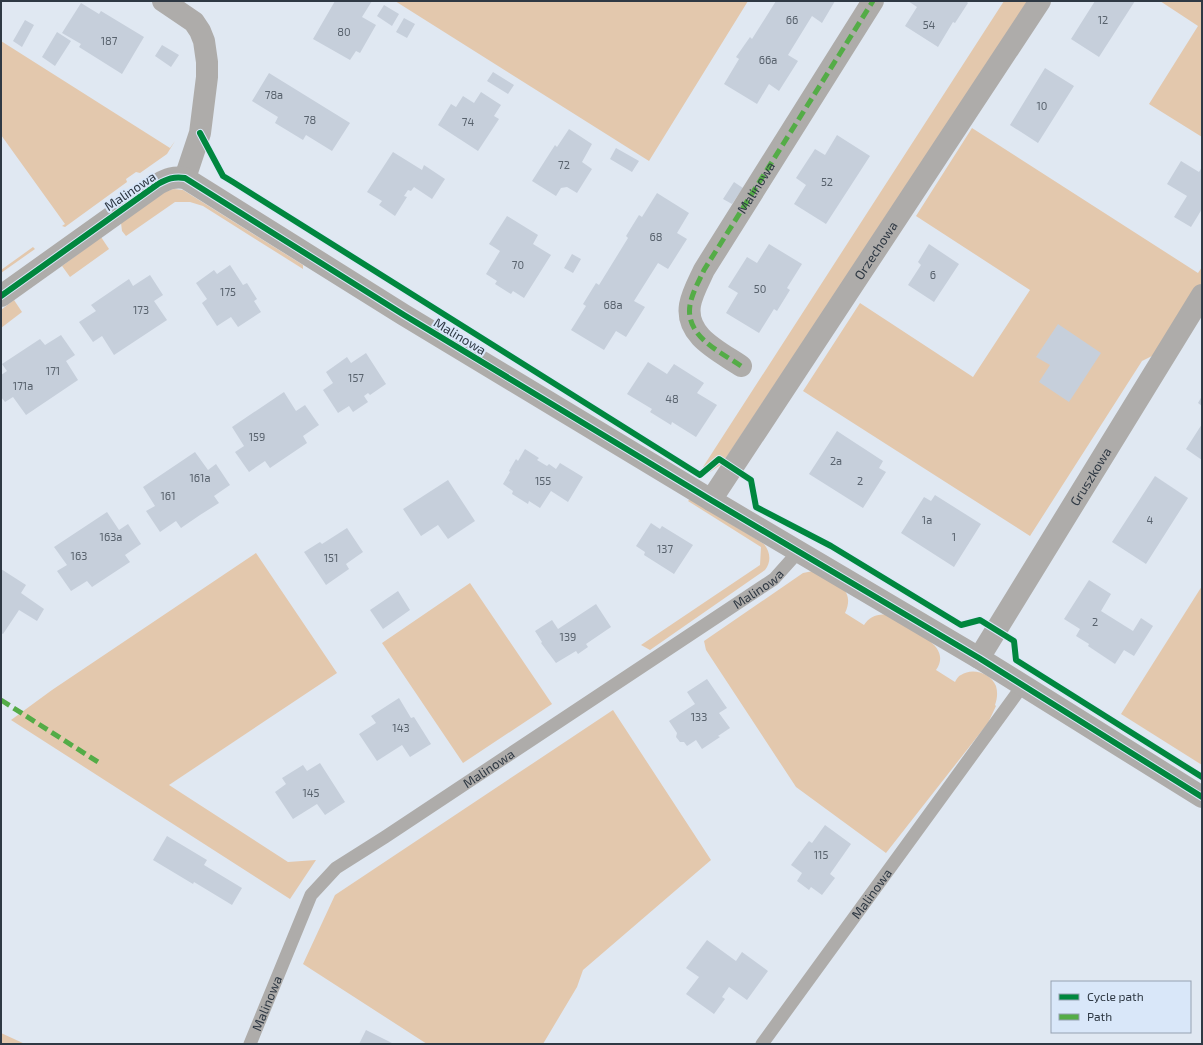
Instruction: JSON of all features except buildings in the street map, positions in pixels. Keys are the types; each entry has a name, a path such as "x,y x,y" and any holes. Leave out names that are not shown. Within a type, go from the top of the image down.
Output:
{"street":[{"path":"163,1 194,22 200,31 206,52 207,77 200,133 185,178"},
{"name":"Malinowa","path":"741,366 707,344 697,333 690,319 690,305 696,288 708,264 873,1"},
{"name":"Orzechowa","path":"711,500 1040,1"},
{"name":"Malinowa","path":"1,296 158,184 177,176 185,178 404,315 711,500 979,658 1202,797"},
{"name":"Gruszkowa","path":"979,658 1202,295"}],"lane":[{"name":"Malinowa","path":"250,1044 311,895 336,868 774,579 799,551"},
{"name":"Malinowa","path":"762,1044 1023,685"}],"shaded area":[{"path":"395,1 748,1 649,161"},
{"path":"1004,1 1030,1 722,464 710,472 703,467"},
{"path":"1160,1 1202,1 1202,137 1149,104 1198,26"},
{"path":"1,41 170,148 175,141 167,154 140,173 136,172 126,179 127,182 65,227 62,226 65,224 1,135"},
{"path":"972,128 1198,273 1202,267 1202,286 1160,352 1142,361 1030,536 803,391 860,303 973,377 1030,290 916,216"},
{"path":"174,189 183,190 303,265 303,269 203,206 190,202 175,202 126,236 122,231 121,223 164,192"},
{"path":"101,237 109,249 70,277 62,266"},
{"path":"33,247 35,249 1,273 1,270"},
{"path":"14,300 22,312 1,328 1,310"},
{"path":"690,499 764,544 769,554 768,564 765,570 650,650 641,645 760,565 761,547 688,501"},
{"path":"256,553 337,673 169,785 288,862 316,860 290,899 11,720 52,690"},
{"path":"813,571 841,586 848,597 848,604 845,613 864,625 868,620 877,615 888,615 893,617 933,644 940,655 940,662 936,670 955,682 959,676 965,673 981,673 994,681 996,686 996,706 988,723 886,853 796,787 706,650 704,641 803,573"},
{"path":"470,583 552,704 463,763 382,643"},
{"path":"1202,586 1202,765 1121,714"},
{"path":"613,710 711,860 583,970 577,987 543,1044 427,1044 303,964 335,895"},
{"path":"1,1033 25,1044 1,1044"}],"marked path":[{"path":"741,366 705,342 698,334 693,326 690,316 692,296 704,270 873,1"},
{"path":"1,700 98,762"}],"cycle path":[{"path":"200,133 223,176 700,475 719,459 751,480 756,507 831,546 961,625 980,620 1014,641 1016,660 1202,777"},
{"path":"1,296 158,184 171,178 185,178 404,315 711,500 979,658 1202,797"}]}
